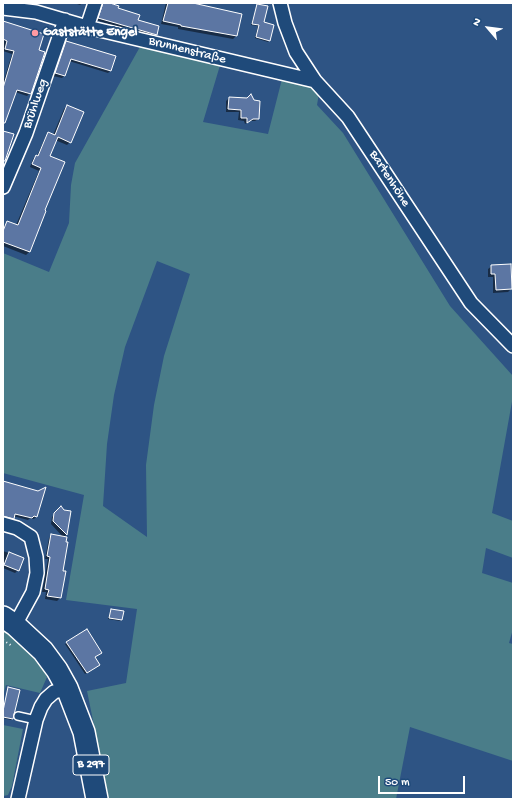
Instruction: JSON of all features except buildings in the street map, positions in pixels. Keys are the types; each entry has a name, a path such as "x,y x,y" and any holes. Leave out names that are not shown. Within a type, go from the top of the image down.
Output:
{"main road":[{"name":"B 297","path":"9,621 43,651 58,670 68,688 84,732 97,799"}],"street":[{"path":"87,27 95,3"},
{"name":"Bartenhöhe","path":"280,3 285,23 296,52 315,81 348,117 471,303 513,346"},
{"name":"Brunnenstraße","path":"3,8 36,8 87,27 315,81"},
{"name":"Brühlweg","path":"3,187 26,133 65,20"},
{"path":"3,524 17,528 31,537 36,557 36,573 33,592 9,621"},
{"path":"18,799 36,720 41,707 46,699 54,692 68,688"}],"lane":[{"path":"18,716 36,720"}],"green space":[{"path":"141,45 221,62 203,122 268,134 282,79 310,83 319,93 317,105 343,133 450,306 513,376 513,396 492,513 513,521 513,558 486,548 482,573 513,583 513,629 509,643 513,644 513,761 410,727 396,799 109,799 87,691 126,683 137,609 66,600 84,495 3,473 3,253 49,272 69,223 71,185 75,163","holes":["157,261 190,274 164,356 154,405 146,465 147,537 103,506 107,444 114,395 125,347"]},
{"path":"3,629 18,637 38,657 35,659 39,662 47,677 40,693 6,685 3,696"},
{"path":"3,725 23,729 12,786 8,795 3,796"}],"place":[{"name":"Gaststätte Engel","path":"35,33"}]}
